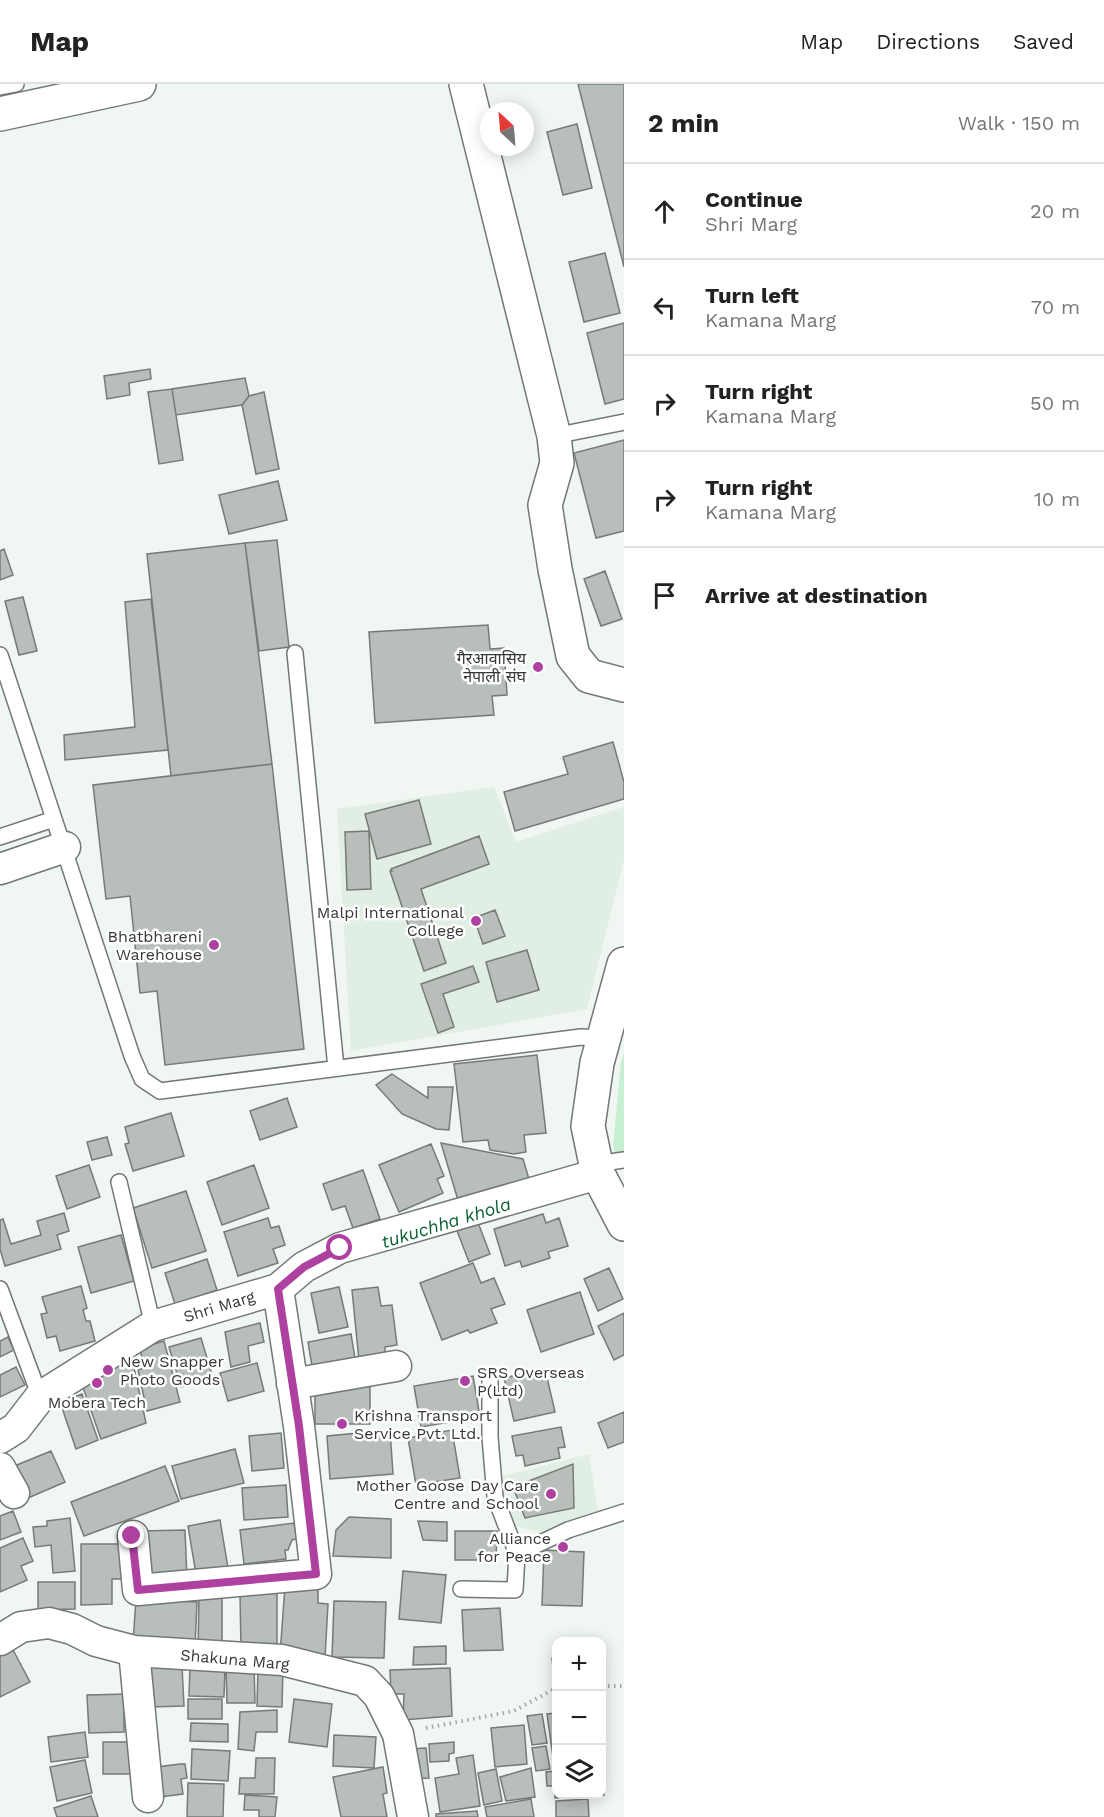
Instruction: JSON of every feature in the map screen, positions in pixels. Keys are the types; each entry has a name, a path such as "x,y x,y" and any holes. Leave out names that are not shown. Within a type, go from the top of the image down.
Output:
{"street":[{"path":"0,114 140,84"},
{"path":"466,84 554,436 557,463 545,505 555,569 573,656 589,676 624,685"},
{"path":"0,869 65,847"},
{"path":"624,964 597,1063 588,1126 606,1166 624,1224"},
{"name":"Shri Marg","path":"0,1438 16,1428 40,1397 153,1326 278,1289 304,1267 340,1248 606,1166"},
{"path":"132,1536 138,1590 316,1574 299,1426 278,1289"},
{"path":"292,1384 396,1366"},
{"name":"Shakuna Marg","path":"0,1640 21,1627 49,1623 72,1629 96,1641 134,1651 282,1660 365,1681 379,1696 398,1734 413,1817"},
{"path":"134,1651 148,1797"}],"lane":[{"path":"0,87 16,84"},
{"path":"554,436 624,422"},
{"path":"296,653 336,1068"},
{"path":"0,655 132,1056 142,1079 160,1091 581,1037 604,1038"},
{"path":"0,837 54,819"},
{"path":"119,1182 153,1326"},
{"path":"0,1289 40,1397"},
{"path":"461,1589 514,1590 517,1554 495,1497 490,1437 490,1382"},
{"path":"517,1554 568,1530 624,1512"}],"path":[{"path":"606,1686 624,1686"},
{"path":"398,1734 514,1711 552,1690"}],"shaded area":[{"name":"Malpi International College","path":"494,787 516,842 624,807 624,859 587,1009 351,1051 337,809"},
{"name":"Mother Goose Day Care Centre and School","path":"589,1454 598,1512 541,1533 512,1525 503,1476"}],"green space":[{"path":"624,1053 624,1153 615,1154 613,1147 621,1061"}],"building":[{"path":"578,84 624,84 624,267"},
{"path":"577,124 592,188 563,195 547,132"},
{"path":"605,253 620,313 584,322 569,262"},
{"path":"624,323 624,399 605,404 587,333"},
{"path":"150,369 151,379 129,383 130,395 107,399 104,376"},
{"path":"245,378 249,396 242,405 176,415 172,389"},
{"path":"172,389 183,460 159,464 148,392"},
{"path":"264,392 279,469 256,474 242,405 249,396"},
{"path":"624,440 624,531 596,538 574,453"},
{"path":"278,481 287,520 229,534 219,495"},
{"path":"277,540 289,647 259,651 245,543"},
{"path":"245,543 272,764 171,776 147,554"},
{"path":"4,549 13,575 0,580 0,551"},
{"path":"605,571 622,619 601,626 584,579"},
{"path":"23,597 37,651 19,655 5,601"},
{"path":"151,599 168,750 65,760 64,735 135,727 125,602"},
{"path":"488,625 490,649 504,648 507,695 492,696 494,715 375,723 369,632"},
{"path":"613,742 624,782 624,799 515,831 504,792 568,774 563,757"},
{"name":"Bhatbhareni Warehouse","path":"272,764 304,1049 165,1065 157,991 140,993 130,896 106,899 93,785"},
{"path":"419,800 431,844 377,859 365,814"},
{"path":"369,831 371,889 347,890 345,832"},
{"path":"479,836 489,864 421,889 446,963 424,971 390,871"},
{"path":"495,910 505,936 483,944 474,918"},
{"path":"527,950 539,990 497,1002 486,962"},
{"path":"473,966 479,982 443,994 454,1027 438,1033 421,984"},
{"path":"537,1055 546,1133 524,1135 526,1152 514,1154 490,1150 488,1140 463,1142 454,1064"},
{"path":"392,1074 428,1098 428,1087 453,1087 449,1130 436,1129 402,1114 376,1085"},
{"path":"287,1098 297,1127 260,1140 250,1111"},
{"path":"171,1113 184,1156 133,1171 125,1144 129,1143 125,1127"},
{"path":"107,1137 112,1155 92,1160 87,1142"},
{"path":"441,1143 523,1159 531,1186 460,1207"},
{"path":"431,1144 444,1176 437,1179 443,1193 399,1212 379,1165"},
{"path":"89,1165 100,1197 67,1209 56,1176"},
{"path":"254,1165 269,1208 222,1225 207,1182"},
{"path":"363,1170 380,1219 353,1228 345,1206 332,1210 323,1184"},
{"path":"186,1191 206,1251 152,1268 133,1208"},
{"path":"64,1213 69,1231 57,1235 61,1249 5,1266 0,1249 0,1220 3,1219 11,1244 41,1235 37,1221"},
{"path":"543,1214 546,1223 559,1218 568,1246 548,1252 550,1258 522,1267 520,1261 505,1266 494,1229"},
{"path":"268,1218 271,1228 279,1226 285,1245 273,1249 278,1263 238,1276 224,1232"},
{"path":"477,1220 490,1254 469,1262 456,1228"},
{"path":"121,1235 134,1281 91,1293 78,1247"},
{"path":"207,1259 217,1290 175,1304 165,1273"},
{"path":"473,1263 481,1283 494,1278 505,1304 491,1309 497,1323 470,1333 468,1330 442,1340 420,1283"},
{"path":"609,1268 623,1299 598,1311 584,1279"},
{"path":"81,1286 87,1308 83,1310 86,1321 90,1321 95,1341 60,1351 56,1336 47,1338 41,1314 47,1313 42,1297"},
{"path":"339,1287 348,1327 319,1333 311,1293"},
{"path":"378,1287 381,1306 392,1305 397,1345 385,1347 385,1358 359,1361 352,1290"},
{"path":"580,1292 594,1334 541,1352 527,1310"},
{"path":"624,1313 624,1355 614,1360 598,1326"},
{"path":"260,1323 264,1342 248,1346 250,1362 231,1367 225,1332"},
{"path":"351,1334 356,1364 313,1372 308,1342"},
{"path":"8,1337 14,1350 0,1357 0,1341"},
{"path":"201,1338 213,1378 181,1387 169,1347"},
{"path":"164,1341 180,1402 147,1411 138,1370 144,1368 140,1348"},
{"path":"131,1354 146,1423 101,1439 80,1379"},
{"path":"257,1363 264,1391 228,1401 220,1373"},
{"path":"16,1367 25,1385 0,1397 0,1375"},
{"path":"545,1369 555,1412 514,1421 504,1378"},
{"path":"473,1376 480,1417 421,1427 414,1386"},
{"path":"315,1385 370,1385 370,1424 315,1424"},
{"path":"82,1394 98,1440 76,1449 60,1402"},
{"path":"624,1412 624,1442 608,1448 598,1423"},
{"path":"561,1427 565,1447 558,1448 560,1458 525,1466 523,1455 516,1456 512,1436"},
{"path":"390,1430 393,1474 330,1479 327,1436"},
{"path":"452,1430 460,1478 416,1485 408,1438"},
{"path":"281,1433 284,1468 252,1471 249,1436"},
{"path":"235,1449 244,1483 181,1499 172,1466"},
{"path":"51,1451 65,1482 21,1501 7,1469"},
{"path":"573,1464 574,1508 525,1518 513,1487"},
{"path":"165,1466 179,1501 84,1536 71,1502"},
{"path":"286,1485 288,1517 244,1520 242,1488"},
{"path":"13,1511 21,1532 0,1540 0,1516"},
{"path":"349,1517 391,1519 391,1558 333,1556 336,1530"},
{"path":"70,1518 75,1571 53,1573 51,1545 35,1547 33,1527 47,1526 47,1521"},
{"path":"220,1520 228,1568 196,1574 188,1526"},
{"path":"418,1521 447,1522 447,1541 423,1540"},
{"path":"294,1523 297,1539 292,1540 288,1550 285,1550 286,1559 244,1564 240,1530"},
{"path":"185,1530 187,1580 143,1582 141,1531"},
{"path":"455,1531 497,1531 496,1560 455,1560"},
{"path":"23,1538 33,1561 21,1566 27,1580 0,1592 0,1548"},
{"path":"81,1544 125,1544 125,1579 112,1579 112,1604 81,1605"},
{"path":"544,1550 584,1552 582,1606 542,1605"},
{"path":"403,1571 446,1575 441,1623 399,1619"},
{"path":"38,1582 75,1582 75,1609 38,1610"},
{"path":"285,1586 318,1588 318,1603 328,1604 325,1658 280,1655"},
{"path":"240,1593 277,1593 277,1651 241,1651"},
{"path":"199,1597 222,1597 222,1651 198,1651"},
{"path":"136,1599 197,1602 195,1646 133,1643"},
{"path":"334,1601 386,1602 384,1658 332,1657"},
{"path":"500,1608 503,1650 464,1651 462,1610"},
{"path":"446,1646 446,1664 413,1665 414,1647"},
{"path":"12,1648 30,1682 0,1697 0,1654"},
{"path":"182,1666 184,1706 149,1707 148,1667"},
{"path":"190,1666 225,1667 224,1697 189,1696"},
{"path":"254,1666 255,1703 227,1703 226,1667"},
{"path":"258,1667 283,1667 282,1707 257,1706"},
{"path":"450,1668 452,1716 403,1720 404,1694 391,1694 390,1670"},
{"path":"128,1694 129,1712 124,1712 124,1732 89,1733 87,1695"},
{"path":"188,1699 222,1699 222,1719 188,1719"},
{"path":"294,1699 332,1704 327,1747 289,1742"},
{"path":"277,1710 277,1732 256,1732 254,1751 238,1749 240,1712"},
{"path":"552,1713 552,1750 547,1714"},
{"path":"542,1714 547,1743 532,1745 527,1716"},
{"path":"191,1723 228,1724 228,1742 190,1741"},
{"path":"524,1725 527,1764 495,1767 491,1728"},
{"path":"85,1732 88,1757 51,1762 48,1737"},
{"path":"334,1735 376,1737 374,1768 333,1766"},
{"path":"103,1742 130,1742 130,1774 103,1774"},
{"path":"454,1742 454,1753 449,1754 449,1761 430,1762 429,1744"},
{"path":"546,1746 550,1769 536,1771 532,1748"},
{"path":"426,1748 429,1778 410,1779 408,1749"},
{"path":"192,1749 230,1751 228,1781 191,1779"},
{"path":"473,1755 480,1806 440,1812 435,1778 459,1774 456,1758"},
{"path":"256,1758 275,1758 274,1794 239,1794 240,1778 255,1778"},
{"path":"85,1760 92,1793 57,1801 50,1767"},
{"path":"185,1764 187,1778 181,1779 183,1794 152,1798 149,1768"},
{"path":"383,1767 387,1793 383,1794 387,1817 341,1817 333,1777"},
{"path":"531,1768 535,1797 506,1801 500,1777"},
{"path":"496,1769 502,1801 484,1805 478,1773"},
{"path":"552,1771 552,1786 547,1786 546,1772"},
{"path":"188,1783 224,1784 223,1817 187,1817"},
{"path":"245,1795 277,1797 275,1817 259,1817 259,1810 244,1810"},
{"path":"91,1796 98,1817 57,1817 54,1808"},
{"path":"531,1799 534,1817 487,1817 485,1807"},
{"path":"588,1799 589,1817 556,1817 556,1801"},
{"path":"477,1811 478,1817 436,1817 436,1814"}],"place":[{"name":"गैरआवासिय नेपाली संघ","path":"538,667"},
{"name":"Malpi International College","path":"476,921"},
{"name":"Bhatbhareni Warehouse","path":"214,945"},
{"name":"New Snapper Photo Goods","path":"108,1370"},
{"name":"SRS Overseas P(Ltd)","path":"465,1381"},
{"name":"Mobera Tech","path":"97,1383"},
{"name":"Krishna Transport Service Pvt. Ltd.","path":"342,1424"},
{"name":"Mother Goose Day Care Centre and School","path":"551,1494"},
{"name":"Alliance for Peace","path":"563,1547"}],"route":[{"path":"132,1536 138,1590 316,1574 299,1426 278,1289 304,1267 340,1248"}],"water label":[{"name":"tukuchha khola","path":"446,1223"}]}
